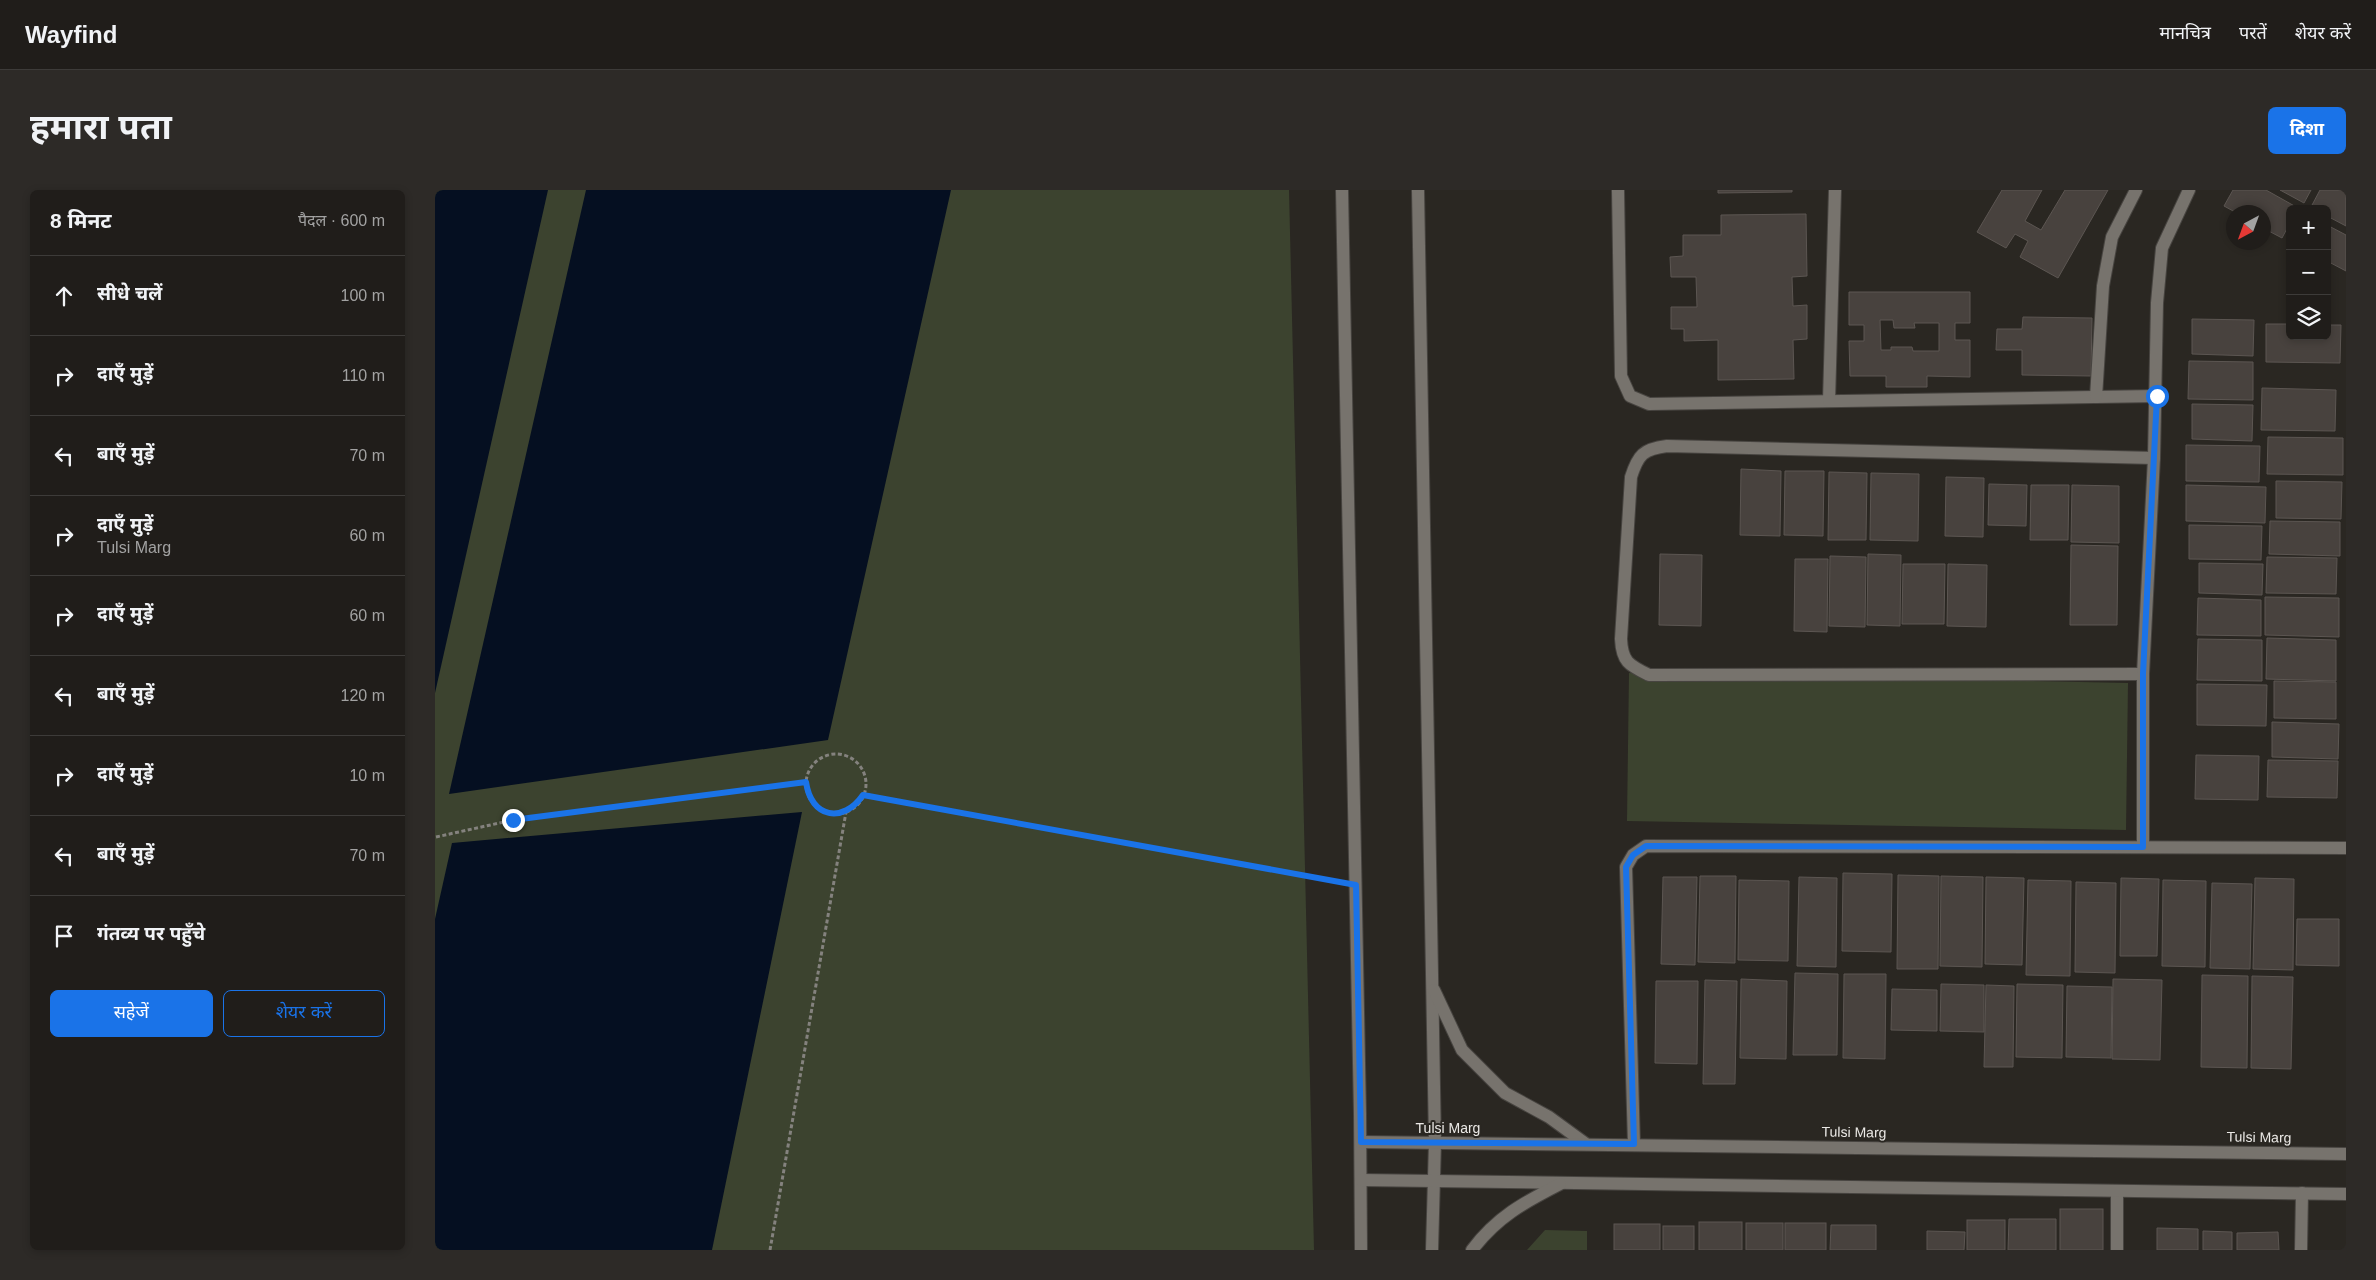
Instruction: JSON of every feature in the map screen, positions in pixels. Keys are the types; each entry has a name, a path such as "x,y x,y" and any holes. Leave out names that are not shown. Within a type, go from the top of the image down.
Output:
{"street":[{"path":"1342,190 1361,1142 1361,1250"},
{"path":"1418,190 1435,1142 1432,1250"},
{"path":"1617,190 1621,376 1630,396 1649,404 2157,396"},
{"path":"1829,401 1835,190"},
{"path":"2096,397 2103,286 2113,237 2136,190"},
{"path":"2143,847 2143,674 2157,396 2157,302 2162,248 2189,190"},
{"path":"2143,674 1649,675 1631,667 1622,655 1621,639 1631,477 1636,461 1649,449 1667,446 2154,458"},
{"path":"1634,1144 1626,867 1633,855 1646,846 2346,848"},
{"path":"1432,985 1462,1050 1505,1093 1549,1117 1586,1144"},
{"name":"Tulsi Marg","path":"1361,1142 2346,1154"},
{"path":"1361,1180 2346,1194"},
{"path":"1472,1250 1487,1230 1514,1208 1562,1183"},
{"path":"2117,1191 2117,1250"},
{"path":"2301,1250 2302,1193"}],"path":[{"path":"837,754 849,757 858,764 864,774 866,785 863,795 857,804 846,812 829,812 813,804 808,794 806,782 809,771 816,762 825,756 837,754"},
{"path":"435,843 436,837 513,820 806,782"},
{"path":"863,795 1356,885"},
{"path":"770,1250 846,812"}],"green space":[{"path":"435,190 1289,190 1314,1250 435,1250"},
{"path":"1629,673 2128,683 2126,830 1627,821"},
{"path":"1545,1230 1587,1231 1587,1250 1527,1250"}],"water":[{"path":"435,190 548,190 435,693"},
{"path":"586,190 951,190 828,740 449,794"},
{"path":"802,812 712,1250 435,1250 435,919 452,843"}],"building":[{"path":"1718,190 1792,190 1792,192 1718,193"},
{"path":"2002,190 2042,190 2025,221 2041,230 2065,190 2108,190 2058,278 2020,257 2028,241 2015,234 2006,248 1977,232"},
{"path":"2233,190 2266,190 2293,205 2286,205 2286,230 2282,238 2271,232 2271,205 2224,206"},
{"path":"2280,190 2311,190 2304,203"},
{"path":"2320,190 2346,190 2346,226 2331,218 2331,205 2312,205"},
{"path":"1806,214 1807,276 1792,277 1793,306 1807,305 1807,339 1793,340 1794,379 1718,380 1718,340 1684,341 1684,329 1671,329 1671,307 1697,307 1696,277 1671,277 1670,257 1683,256 1683,235 1721,235 1721,215"},
{"path":"2331,227 2346,235 2346,271 2331,263"},
{"path":"1849,292 1970,292 1970,323 1955,323 1955,340 1970,340 1970,377 1927,376 1927,387 1886,387 1886,376 1850,376 1849,341 1864,341 1864,325 1849,325","holes":["1880,320 1893,320 1894,328 1915,328 1914,323 1939,323 1939,351 1913,351 1912,347 1891,347 1891,350 1881,350"]},
{"path":"2023,317 2092,318 2091,376 2022,375 2022,350 1996,350 1997,329 2022,329"},
{"path":"2192,319 2254,320 2253,356 2192,354"},
{"path":"2266,324 2286,324 2286,340 2331,340 2331,325 2341,325 2340,363 2266,362"},
{"path":"2189,361 2253,362 2253,400 2188,399"},
{"path":"2262,388 2336,390 2335,431 2261,430"},
{"path":"2192,404 2253,405 2252,441 2192,439"},
{"path":"2268,437 2343,438 2343,475 2267,474"},
{"path":"2186,445 2260,446 2259,482 2186,481"},
{"path":"1741,469 1781,471 1780,536 1740,535"},
{"path":"1785,471 1824,471 1823,536 1784,535"},
{"path":"1829,472 1867,473 1866,540 1828,540"},
{"path":"1871,473 1919,474 1918,541 1870,540"},
{"path":"1946,477 1984,478 1983,537 1945,536"},
{"path":"2276,481 2342,482 2341,519 2276,518"},
{"path":"1989,484 2027,485 2026,526 1988,525"},
{"path":"2031,485 2069,485 2068,540 2030,540"},
{"path":"2072,485 2119,486 2119,543 2071,542"},
{"path":"2186,485 2266,487 2265,523 2186,521"},
{"path":"2270,521 2340,522 2340,556 2269,554"},
{"path":"2189,525 2262,526 2261,560 2189,559"},
{"path":"2071,545 2118,546 2117,625 2070,625"},
{"path":"1660,554 1702,555 1701,626 1659,625"},
{"path":"1868,554 1901,555 1900,626 1867,625"},
{"path":"1830,556 1866,557 1865,627 1829,626"},
{"path":"2267,557 2337,558 2336,594 2266,593"},
{"path":"1795,559 1828,559 1827,632 1794,631"},
{"path":"2199,563 2263,564 2262,595 2199,593"},
{"path":"1903,564 1945,564 1944,624 1902,624"},
{"path":"1948,564 1987,565 1986,627 1947,626"},
{"path":"2265,597 2339,598 2339,637 2265,635"},
{"path":"2198,598 2261,600 2261,636 2197,635"},
{"path":"2267,638 2336,640 2336,681 2266,679"},
{"path":"2198,639 2262,640 2262,681 2197,680"},
{"path":"2274,681 2336,682 2336,719 2274,718"},
{"path":"2197,684 2267,685 2266,726 2197,725"},
{"path":"2272,722 2339,724 2338,759 2272,757"},
{"path":"2196,755 2259,756 2258,800 2195,799"},
{"path":"2268,760 2338,761 2337,798 2267,797"},
{"path":"1843,873 1892,874 1891,952 1842,951"},
{"path":"1898,875 1939,876 1938,969 1897,969"},
{"path":"1700,876 1736,876 1735,963 1698,962"},
{"path":"1941,876 1983,877 1982,967 1940,966"},
{"path":"1663,877 1697,877 1695,965 1661,964"},
{"path":"1799,877 1837,878 1836,967 1797,966"},
{"path":"1986,877 2024,878 2022,965 1985,964"},
{"path":"2121,878 2159,879 2157,956 2120,956"},
{"path":"2255,878 2294,879 2293,970 2253,969"},
{"path":"1739,880 1789,881 1788,961 1738,960"},
{"path":"2028,880 2071,881 2070,976 2026,975"},
{"path":"2163,880 2206,881 2205,967 2162,966"},
{"path":"2076,882 2116,883 2115,973 2075,972"},
{"path":"2212,883 2252,884 2250,969 2210,968"},
{"path":"2297,919 2339,919 2339,966 2296,965"},
{"path":"1795,973 1838,974 1837,1055 1793,1055"},
{"path":"1844,974 1886,974 1885,1059 1843,1058"},
{"path":"2202,975 2248,976 2247,1068 2201,1067"},
{"path":"2252,976 2293,977 2291,1069 2251,1068"},
{"path":"1741,979 1787,981 1786,1059 1740,1058"},
{"path":"2113,979 2162,980 2160,1060 2112,1059"},
{"path":"1705,980 1737,981 1735,1084 1703,1084"},
{"path":"1656,981 1698,981 1697,1064 1655,1063"},
{"path":"1941,984 1984,985 1984,1032 1940,1031"},
{"path":"2017,984 2063,985 2062,1058 2016,1057"},
{"path":"1986,985 2014,986 2013,1067 1984,1067"},
{"path":"2067,986 2112,987 2111,1058 2066,1057"},
{"path":"1892,989 1937,990 1937,1031 1891,1030"},
{"path":"2060,1209 2103,1209 2103,1250 2060,1250"},
{"path":"2009,1219 2056,1219 2056,1250 2008,1250"},
{"path":"1967,1220 2005,1220 2005,1250 1967,1250"},
{"path":"1699,1222 1742,1222 1742,1250 1699,1250"},
{"path":"1746,1223 1783,1223 1783,1250 1746,1250"},
{"path":"1785,1223 1826,1223 1826,1250 1785,1250"},
{"path":"1614,1224 1660,1224 1660,1250 1614,1250"},
{"path":"1831,1225 1876,1225 1876,1250 1830,1250"},
{"path":"1663,1226 1694,1226 1694,1250 1663,1250"},
{"path":"2157,1228 2198,1229 2198,1250 2157,1250"},
{"path":"1927,1231 1965,1232 1964,1250 1927,1250"},
{"path":"2203,1231 2232,1232 2232,1250 2203,1250"},
{"path":"2278,1232 2279,1250 2237,1250 2237,1233"}],"route":[{"path":"513,820 806,782 808,794 813,804 823,811 835,814 849,810 857,804 863,795 1356,885 1361,1142 1634,1144 1626,867 1633,855 1646,846 2143,847 2143,674 2157,396"}]}
